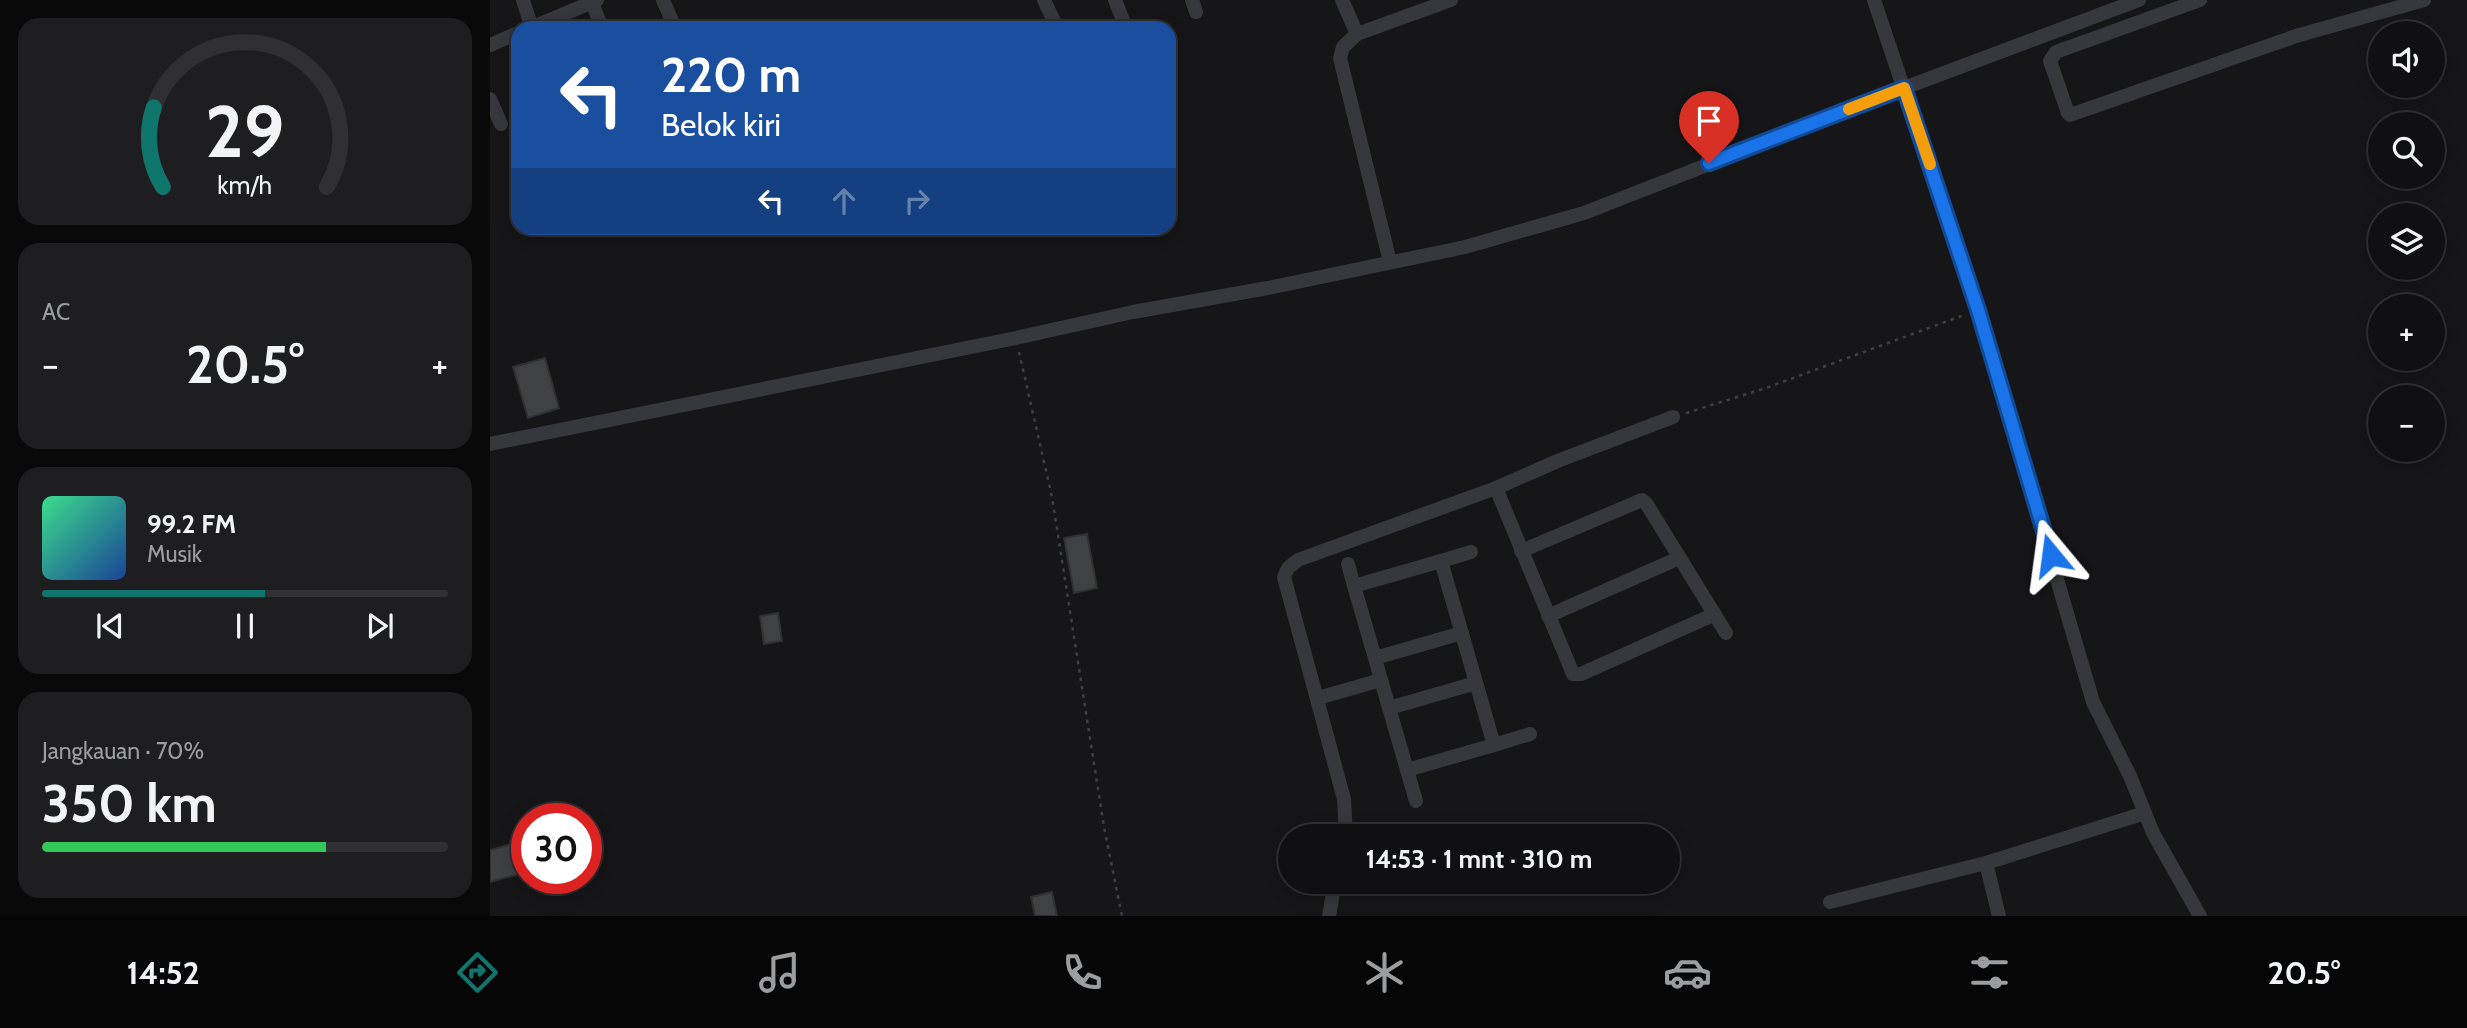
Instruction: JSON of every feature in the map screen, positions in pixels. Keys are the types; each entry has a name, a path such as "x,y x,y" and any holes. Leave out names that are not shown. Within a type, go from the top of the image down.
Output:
{"street":[{"path":"523,0 530,21"},
{"path":"663,0 672,21"},
{"path":"1044,0 1054,21"},
{"path":"1115,0 1123,21"},
{"path":"1342,0 1357,34"},
{"path":"1390,262 1340,58 1343,47 1357,34 1418,5 1451,0"},
{"path":"1874,0 1978,310 2093,702 2130,776 2153,833 2200,916"},
{"path":"490,444 1465,247 1584,213 2139,0"},
{"path":"2200,0 2056,52 2050,61 2068,113 2070,115 2296,36 2424,0"},
{"path":"548,21 593,1 600,21"},
{"path":"490,45 511,36"},
{"path":"490,99 501,124"},
{"path":"1346,824 1345,799 1284,577 1285,572 1298,560 1496,488 1673,417"},
{"path":"1496,488 1571,672 1578,675 1715,614"},
{"path":"1521,551 1642,500 1726,633"},
{"path":"1354,586 1471,552"},
{"path":"1548,616 1679,558"},
{"path":"1441,561 1494,745"},
{"path":"1348,564 1416,801"},
{"path":"1375,659 1462,633"},
{"path":"1318,698 1381,680"},
{"path":"1389,708 1476,683"},
{"path":"1407,770 1530,734"},
{"path":"1829,902 1986,863 2145,813"},
{"path":"1986,863 1999,916"},
{"path":"1329,916 1333,894"}],"path":[{"path":"1673,417 1766,388 1978,310"},
{"path":"1016,338 1052,497 1104,827 1122,916"}],"building":[{"path":"545,358 559,408 528,418 513,367"},
{"path":"1087,534 1097,588 1074,593 1064,538"},
{"path":"778,613 782,641 764,644 760,616"},
{"path":"511,844 511,876 490,882 490,850"},
{"path":"1052,892 1057,916 1035,916 1031,897"}],"slow traffic":[{"path":"1849,109 1904,88 1930,164"}],"route":[{"path":"1709,163 1904,88 1978,310 2051,555"}]}
